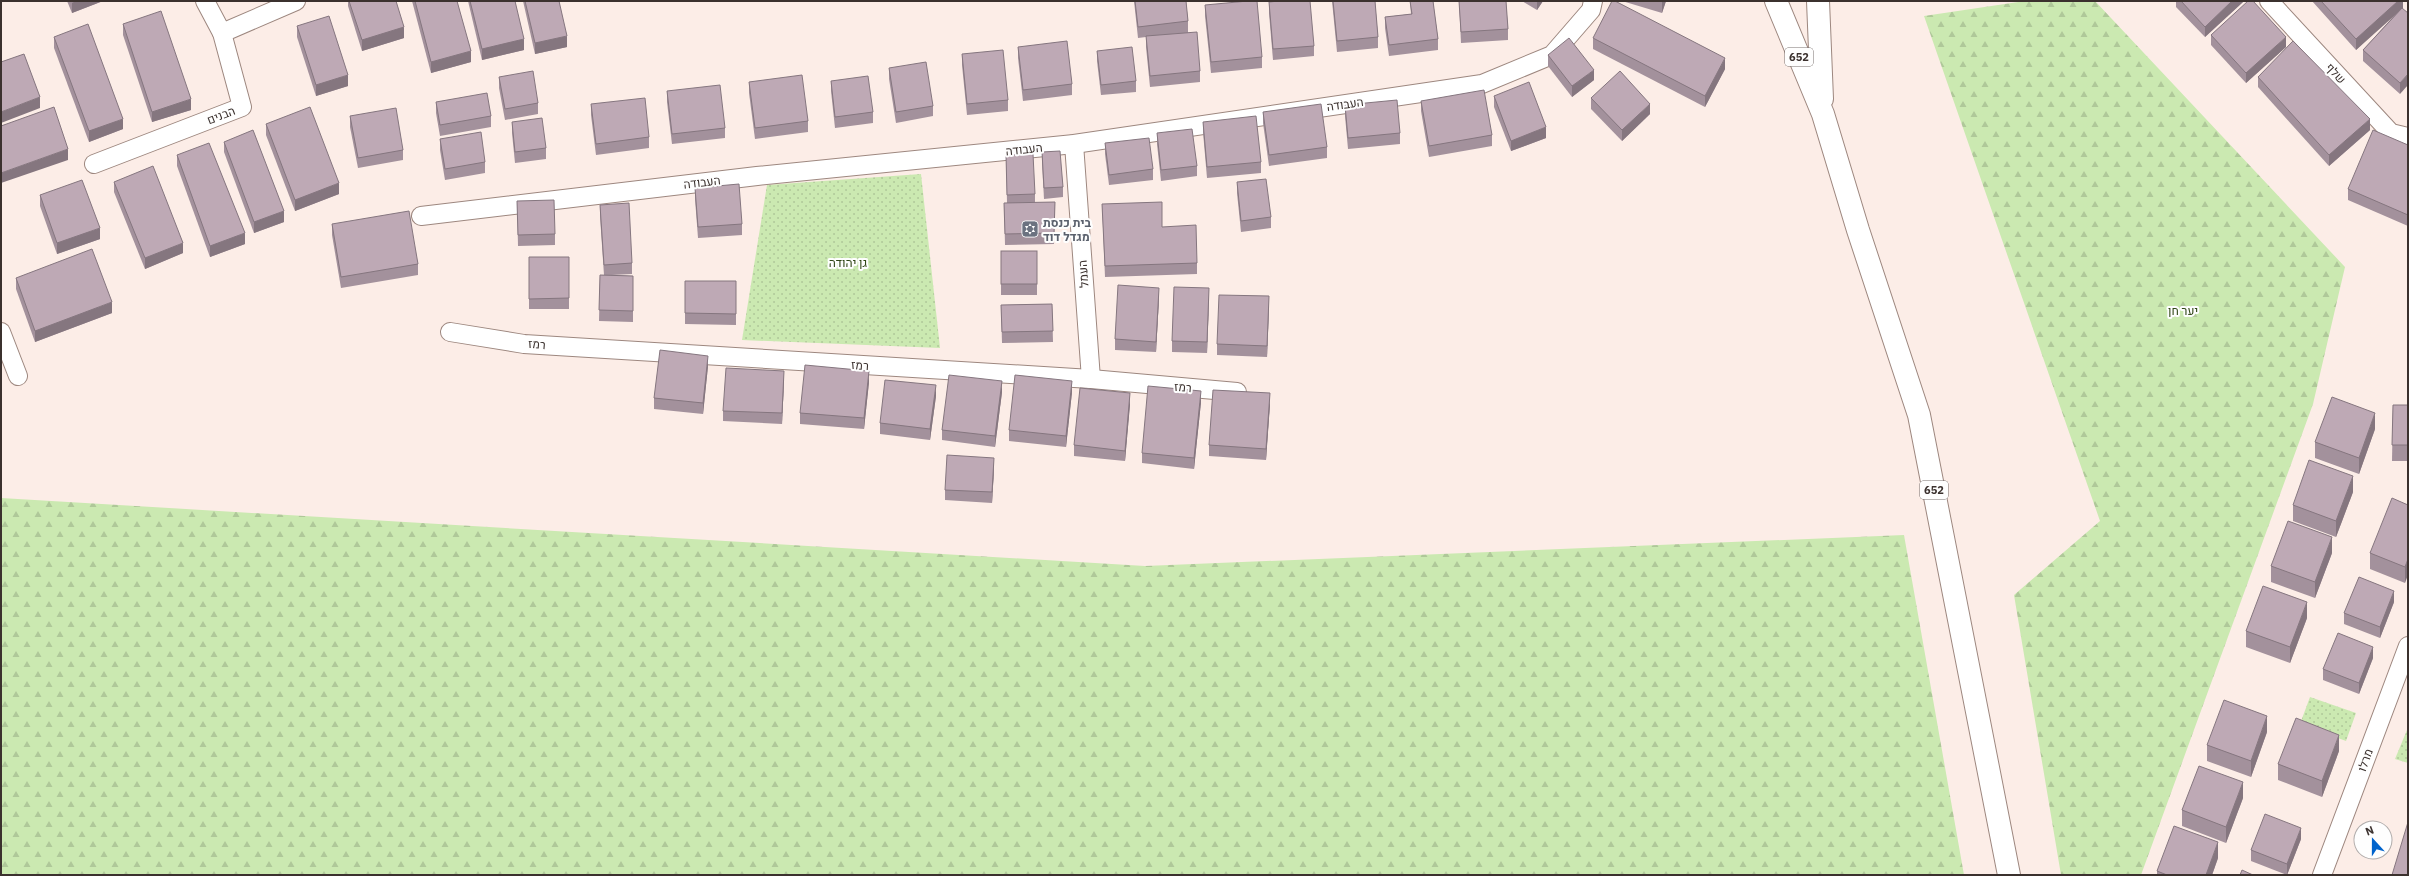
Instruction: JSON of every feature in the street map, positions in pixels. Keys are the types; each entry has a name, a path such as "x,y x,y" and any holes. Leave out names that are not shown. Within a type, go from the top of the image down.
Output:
{"main road":[{"name":"652","path":"1776,1 1823,114 1858,230 1919,415 2009,875"},
{"name":"652","path":"1818,1 1823,114"}],"street":[{"name":"הבנים","path":"94,164 242,107 222,33 205,1"},
{"path":"222,33 296,1"},
{"name":"העבודה","path":"421,216 757,176 1074,144 1482,84 1552,55 1591,10 1593,1"},
{"name":"שלף","path":"2273,3 2391,133 2408,137"},
{"name":"העמל","path":"1074,144 1091,379"},
{"path":"1,332 18,376"},
{"name":"רמז","path":"450,332 488,339 577,348 1091,379 1254,394"},
{"name":"מרלו","path":"2322,875 2408,646"}],"green space":[{"name":"יער חן","path":"2025,1 2095,1 2345,267 2313,404 2141,875 2061,875 2014,595 2100,521 1924,16"},
{"name":"גן יהודה","path":"921,174 940,348 742,340 767,185"},
{"path":"1,498 1145,566 1904,535 1964,875 1,875"},
{"path":"2310,697 2356,713 2346,741 2300,724"},
{"path":"2408,730 2408,763 2395,759"}],"building":[{"path":"349,1 396,1 404,27 362,40"},
{"path":"415,1 457,1 471,51 431,62"},
{"path":"470,1 515,1 524,39 482,49"},
{"path":"525,1 559,1 567,36 535,43"},
{"path":"1135,1 1186,1 1188,21 1138,27"},
{"path":"1257,1 1262,57 1211,62 1205,5"},
{"path":"1310,1 1314,46 1273,49 1269,2"},
{"path":"1333,1 1375,1 1378,37 1337,41"},
{"path":"1410,1 1433,1 1438,39 1389,45 1385,17 1412,14"},
{"path":"1459,1 1506,1 1508,29 1461,32"},
{"path":"1612,1 1615,1 1725,58 1705,96 1593,38"},
{"path":"2181,1 2232,1 2205,27"},
{"path":"2248,1 2253,1 2286,37 2246,73 2211,35"},
{"path":"2321,1 2398,1 2356,39"},
{"path":"2402,8 2408,13 2408,74 2400,83 2363,50"},
{"path":"161,11 191,99 152,112 123,24"},
{"path":"329,16 348,75 316,85 297,26"},
{"path":"88,24 123,119 89,131 54,37"},
{"path":"1197,32 1200,71 1150,76 1146,36"},
{"path":"1569,38 1594,70 1572,86 1548,55"},
{"path":"1067,41 1072,84 1023,90 1018,47"},
{"path":"2293,41 2370,119 2329,155 2258,77"},
{"path":"1132,47 1136,81 1101,85 1097,51"},
{"path":"1003,50 1008,100 967,104 962,54"},
{"path":"24,54 40,97 1,112 1,62"},
{"path":"926,62 933,106 896,112 889,68"},
{"path":"533,71 538,103 505,109 499,77"},
{"path":"1620,71 1650,104 1622,130 1591,98"},
{"path":"802,75 808,121 755,128 749,82"},
{"path":"868,76 873,112 835,117 831,81"},
{"path":"1529,82 1546,127 1511,141 1494,96"},
{"path":"720,85 725,128 672,134 667,91"},
{"path":"1484,90 1492,135 1429,146 1421,101"},
{"path":"487,93 491,116 440,125 436,102"},
{"path":"645,98 649,137 596,144 591,104"},
{"path":"1397,100 1400,133 1348,138 1345,105"},
{"path":"1321,104 1327,147 1269,155 1263,112"},
{"path":"54,107 68,149 1,173 1,126"},
{"path":"310,107 339,183 295,200 266,124"},
{"path":"396,108 403,150 358,158 350,116"},
{"path":"1256,116 1261,162 1207,167 1203,122"},
{"path":"542,118 546,148 515,152 512,122"},
{"path":"1192,129 1197,166 1161,170 1157,133"},
{"path":"253,130 284,211 254,222 224,142"},
{"path":"2373,130 2408,145 2408,215 2348,189"},
{"path":"481,132 485,162 445,169 440,139"},
{"path":"1149,138 1153,169 1109,175 1105,143"},
{"path":"209,143 245,233 210,246 177,155"},
{"path":"1060,151 1063,187 1044,188 1042,152"},
{"path":"1033,154 1035,194 1007,195 1006,155"},
{"path":"153,166 183,243 145,258 114,182"},
{"path":"1266,179 1271,217 1241,221 1237,182"},
{"path":"82,180 100,228 57,243 40,195"},
{"path":"739,184 742,224 698,227 695,188"},
{"path":"554,200 555,234 518,235 517,201"},
{"name":"בית כנסת מגדל דוד","path":"1055,202 1054,233 1005,234 1004,203"},
{"path":"1162,202 1162,227 1196,225 1197,263 1105,266 1102,204"},
{"path":"629,203 632,263 604,265 600,205"},
{"path":"409,211 418,264 341,277 332,224"},
{"path":"92,249 112,302 35,331 16,278"},
{"path":"1001,251 1037,251 1037,284 1001,284"},
{"path":"529,257 569,257 569,298 529,299"},
{"path":"600,275 633,276 633,311 599,310"},
{"path":"685,281 736,281 736,314 685,313"},
{"path":"1118,285 1159,288 1156,342 1115,339"},
{"path":"1174,287 1209,288 1207,342 1172,341"},
{"path":"1219,295 1269,296 1267,346 1217,344"},
{"path":"1052,304 1053,331 1002,332 1001,305"},
{"path":"660,350 708,356 703,403 654,398"},
{"path":"805,365 869,371 864,418 800,413"},
{"path":"726,368 784,371 782,413 723,411"},
{"path":"949,375 1002,381 995,436 942,430"},
{"path":"1015,375 1072,381 1066,436 1009,430"},
{"path":"885,380 936,385 930,429 880,423"},
{"path":"1148,386 1201,391 1194,458 1142,453"},
{"path":"1080,388 1130,393 1125,451 1074,445"},
{"path":"1213,390 1270,393 1266,449 1209,445"},
{"path":"2332,397 2375,413 2359,458 2315,442"},
{"path":"2393,405 2408,405 2408,445 2392,445"},
{"path":"947,455 994,458 992,492 945,490"},
{"path":"2309,460 2353,476 2336,521 2293,505"},
{"path":"2392,498 2408,505 2408,559 2405,567 2370,553"},
{"path":"2288,521 2332,537 2315,582 2271,566"},
{"path":"2359,577 2394,591 2380,627 2344,613"},
{"path":"2263,586 2307,602 2290,647 2246,631"},
{"path":"2338,633 2373,647 2359,683 2323,669"},
{"path":"2224,700 2267,716 2251,761 2207,745"},
{"path":"2296,718 2339,735 2322,781 2278,764"},
{"path":"2199,766 2243,782 2226,827 2182,810"},
{"path":"2265,814 2301,828 2287,864 2251,850"},
{"path":"2408,822 2408,875 2392,875"},
{"path":"2174,826 2218,842 2206,875 2167,875 2157,871"},
{"path":"2242,870 2253,875 2240,875"}],"place":[{"name":"בית כנסת מגדל דוד","path":"1030,229"}]}
